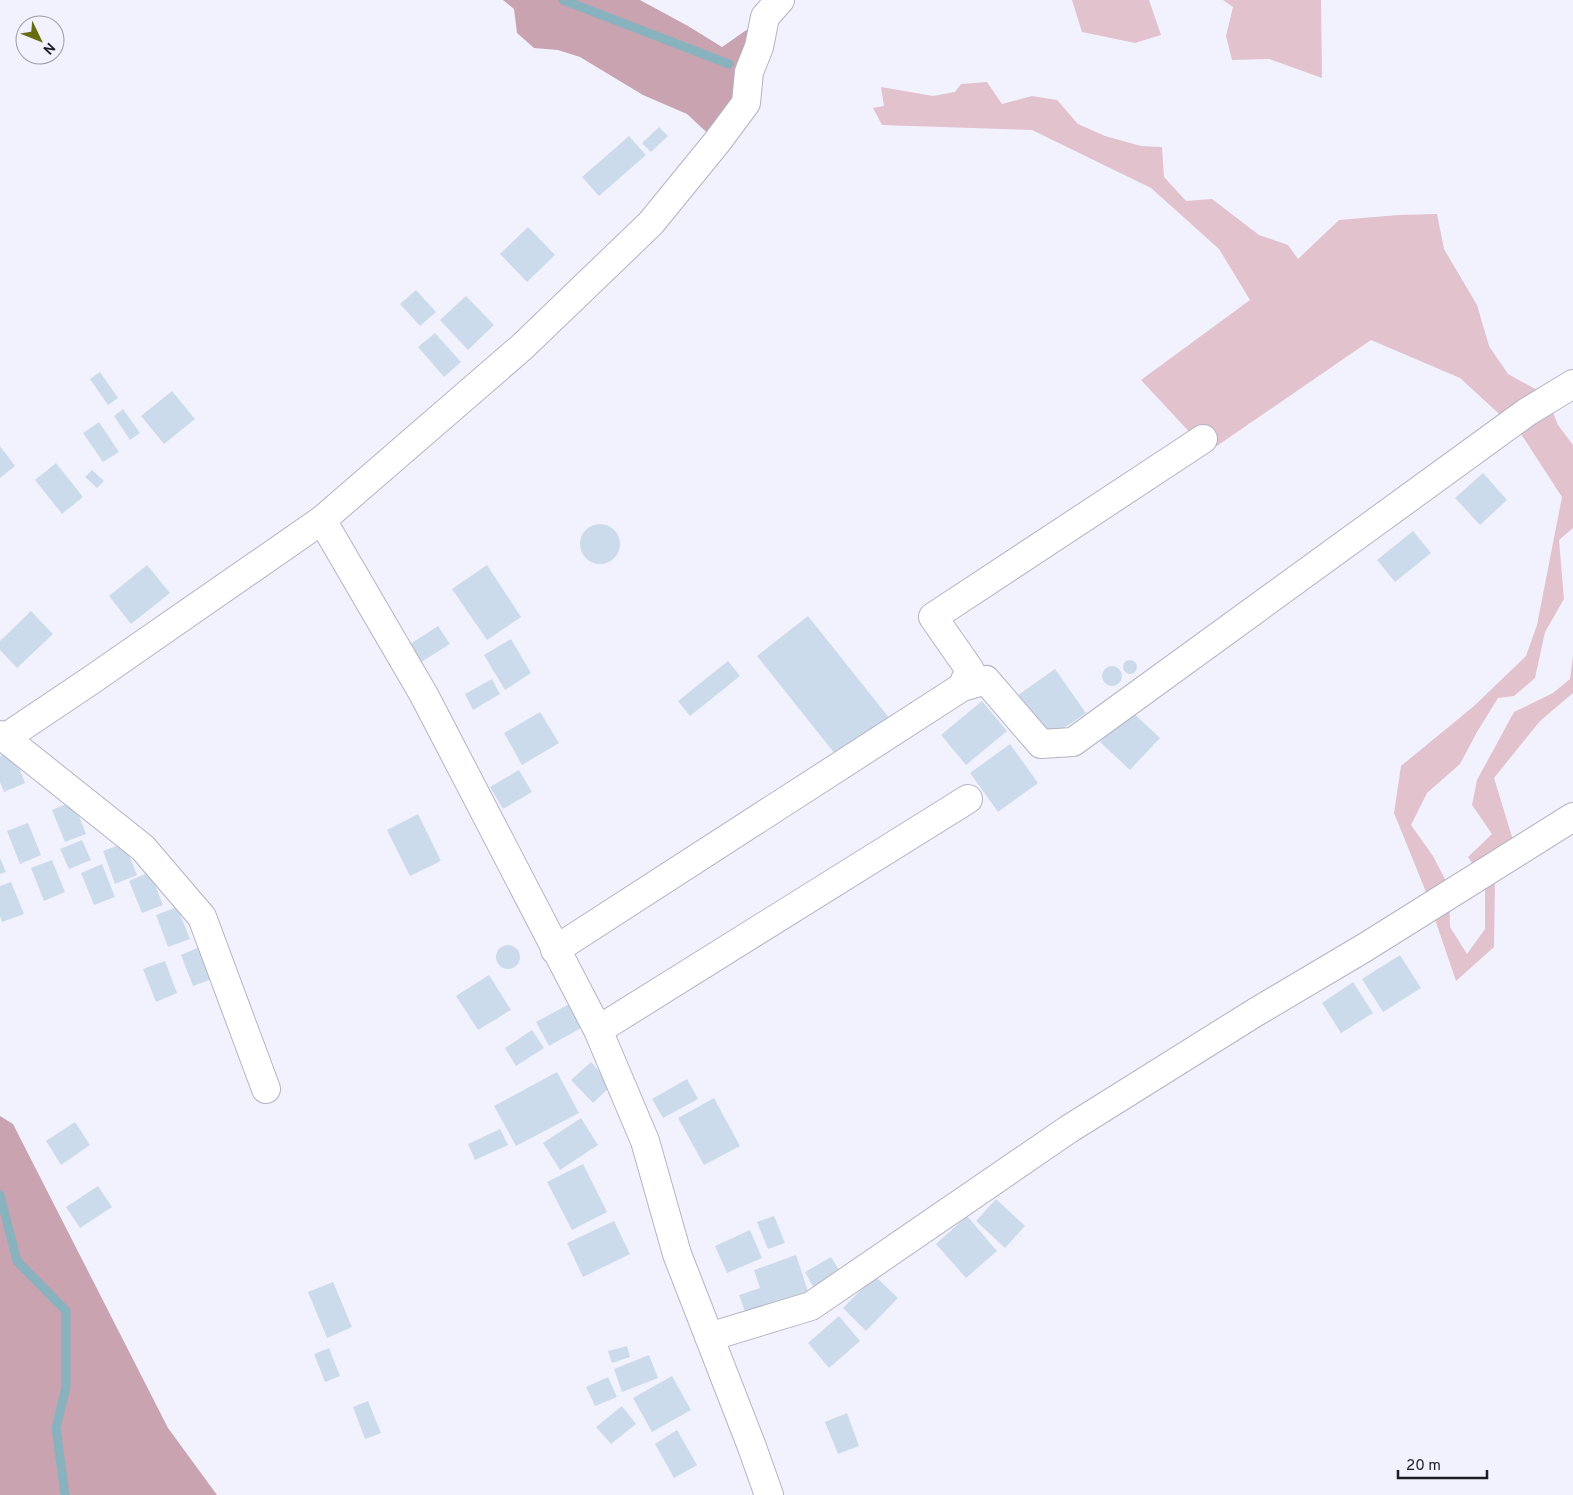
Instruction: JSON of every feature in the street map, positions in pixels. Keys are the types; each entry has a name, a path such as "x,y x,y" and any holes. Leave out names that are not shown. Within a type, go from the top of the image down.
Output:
{"street":[{"path":"266,1089 202,917 143,848 2,736 90,681 322,520 522,347 651,223 746,103 748,72 758,47 765,17 780,0"},
{"path":"555,950 962,687 986,680 1041,744 1073,742 1527,412 1573,384"},
{"path":"962,687 970,670 933,617 1203,439"},
{"path":"322,520 424,695 598,1030 645,1141 677,1254 769,1495"},
{"path":"598,1030 968,799"},
{"path":"709,1337 811,1306 1069,1129 1573,817"}],"shaded area":[{"path":"503,0 640,0 722,47 765,17 717,142 687,114 643,95 580,57 558,50 534,48 517,33 514,9"},
{"path":"1072,0 1149,0 1161,35 1135,43 1082,32"},
{"path":"1223,0 1321,0 1322,78 1269,59 1232,60 1226,36 1233,7"},
{"path":"987,82 1002,104 1032,96 1057,100 1078,124 1105,136 1141,146 1162,147 1164,177 1186,201 1212,199 1259,235 1288,245 1298,259 1339,220 1437,214 1444,249 1477,305 1489,346 1508,374 1546,395 1558,425 1573,445 1573,528 1559,540 1564,599 1545,632 1535,678 1514,696 1498,698 1460,764 1427,793 1411,825 1433,856 1449,887 1450,927 1467,954 1485,929 1485,883 1468,857 1492,834 1472,805 1477,780 1514,712 1553,693 1570,679 1573,656 1573,693 1540,721 1494,778 1516,850 1495,881 1494,947 1456,981 1424,887 1394,813 1401,766 1474,706 1526,656 1537,625 1562,497 1521,434 1460,378 1371,340 1208,452 1141,380 1250,300 1219,249 1151,188 1032,130 882,125 873,108 884,106 881,87 933,96 955,92 961,84"},
{"path":"0,1116 13,1124 168,1428 217,1495 0,1495"}],"building":[{"path":"659,127 668,136 651,152 642,143"},
{"path":"629,136 646,155 599,196 582,177"},
{"path":"528,227 555,255 527,282 500,254"},
{"path":"416,290 436,312 420,326 400,304"},
{"path":"466,296 494,325 468,350 440,320"},
{"path":"435,333 461,362 444,377 418,347"},
{"path":"100,372 118,398 108,405 90,379"},
{"path":"172,391 195,419 164,444 141,416"},
{"path":"123,409 140,433 130,440 114,416"},
{"path":"99,422 119,452 103,462 83,433"},
{"path":"0,446 15,466 0,478"},
{"path":"56,463 83,497 62,514 35,480"},
{"path":"92,470 104,481 97,488 85,477"},
{"path":"1483,473 1507,500 1480,525 1455,498"},
{"path":"604,524 611,527 617,533 620,544 619,552 611,561 604,564 596,564 589,561 581,552 580,540 583,533 592,525"},
{"path":"1413,531 1431,553 1395,582 1377,560"},
{"path":"147,565 170,593 131,624 109,596"},
{"path":"487,565 521,617 487,640 452,589"},
{"path":"31,611 53,634 17,668 0,650 0,641"},
{"path":"808,616 894,724 843,764 757,656"},
{"path":"438,626 450,644 418,664 407,646"},
{"path":"511,639 531,673 505,690 484,655"},
{"path":"1127,660 1133,660 1137,667 1133,674 1127,674 1123,670 1123,664"},
{"path":"728,661 740,676 690,716 678,701"},
{"path":"1112,666 1119,669 1122,676 1119,683 1112,686 1105,683 1102,676 1105,669"},
{"path":"1055,669 1086,713 1041,744 1011,700"},
{"path":"492,679 500,694 473,710 465,694"},
{"path":"982,701 1007,731 966,765 941,735"},
{"path":"1130,710 1160,738 1130,770 1100,742"},
{"path":"540,712 559,743 522,765 504,733"},
{"path":"1010,744 1038,783 998,812 970,773"},
{"path":"13,752 25,783 4,792 0,782 0,756"},
{"path":"519,770 532,792 503,809 490,787"},
{"path":"73,801 86,834 65,842 52,810"},
{"path":"418,814 441,861 410,876 387,830"},
{"path":"28,823 41,855 20,864 7,831"},
{"path":"82,840 91,860 69,869 60,849"},
{"path":"124,843 137,875 115,884 103,851"},
{"path":"0,858 6,872 0,874"},
{"path":"52,860 65,892 44,901 31,868"},
{"path":"102,864 115,897 94,905 81,873"},
{"path":"150,872 163,905 142,913 129,881"},
{"path":"11,882 24,914 2,922 0,916 0,886"},
{"path":"177,907 190,939 168,947 156,915"},
{"path":"508,945 513,946 519,952 519,962 513,968 508,969 503,968 497,962 496,957 497,952 503,946"},
{"path":"202,946 215,978 193,986 181,955"},
{"path":"1400,955 1421,988 1383,1012 1362,979"},
{"path":"165,961 177,993 156,1002 143,969"},
{"path":"489,975 511,1010 478,1030 456,996"},
{"path":"1353,982 1373,1013 1341,1033 1322,1003"},
{"path":"569,1004 581,1028 549,1046 536,1022"},
{"path":"532,1030 544,1048 516,1066 505,1048"},
{"path":"591,1062 612,1085 593,1103 571,1080"},
{"path":"557,1072 579,1113 516,1146 494,1106"},
{"path":"687,1079 698,1099 663,1118 652,1099"},
{"path":"714,1098 740,1146 704,1165 678,1118"},
{"path":"581,1118 598,1145 560,1170 543,1143"},
{"path":"75,1122 90,1145 61,1165 46,1141"},
{"path":"500,1129 508,1145 475,1160 468,1144"},
{"path":"583,1164 607,1212 572,1230 547,1182"},
{"path":"98,1186 112,1207 80,1228 66,1207"},
{"path":"996,1199 1025,1226 1005,1248 976,1221"},
{"path":"774,1216 785,1243 768,1249 757,1222"},
{"path":"967,1216 997,1251 966,1278 936,1244"},
{"path":"614,1221 630,1254 583,1277 567,1243"},
{"path":"750,1230 762,1258 727,1273 715,1246"},
{"path":"796,1255 809,1294 747,1317 739,1295 760,1288 754,1270"},
{"path":"831,1257 843,1276 816,1292 805,1272"},
{"path":"875,1276 898,1298 866,1331 843,1308"},
{"path":"333,1282 352,1327 327,1338 308,1292"},
{"path":"839,1316 860,1341 829,1368 808,1343"},
{"path":"627,1346 630,1357 612,1363 608,1351"},
{"path":"329,1348 340,1376 325,1382 314,1354"},
{"path":"649,1355 658,1378 622,1392 614,1369"},
{"path":"672,1376 691,1410 652,1432 633,1398"},
{"path":"608,1377 617,1397 595,1406 586,1387"},
{"path":"368,1401 381,1433 365,1439 353,1407"},
{"path":"622,1406 636,1424 611,1444 596,1427"},
{"path":"847,1413 859,1446 838,1454 825,1422"},
{"path":"677,1430 697,1465 674,1478 655,1444"}],"waterway":[{"path":"563,0 729,64"},
{"path":"0,1195 17,1261 66,1311 66,1387 56,1428 65,1495"}]}
